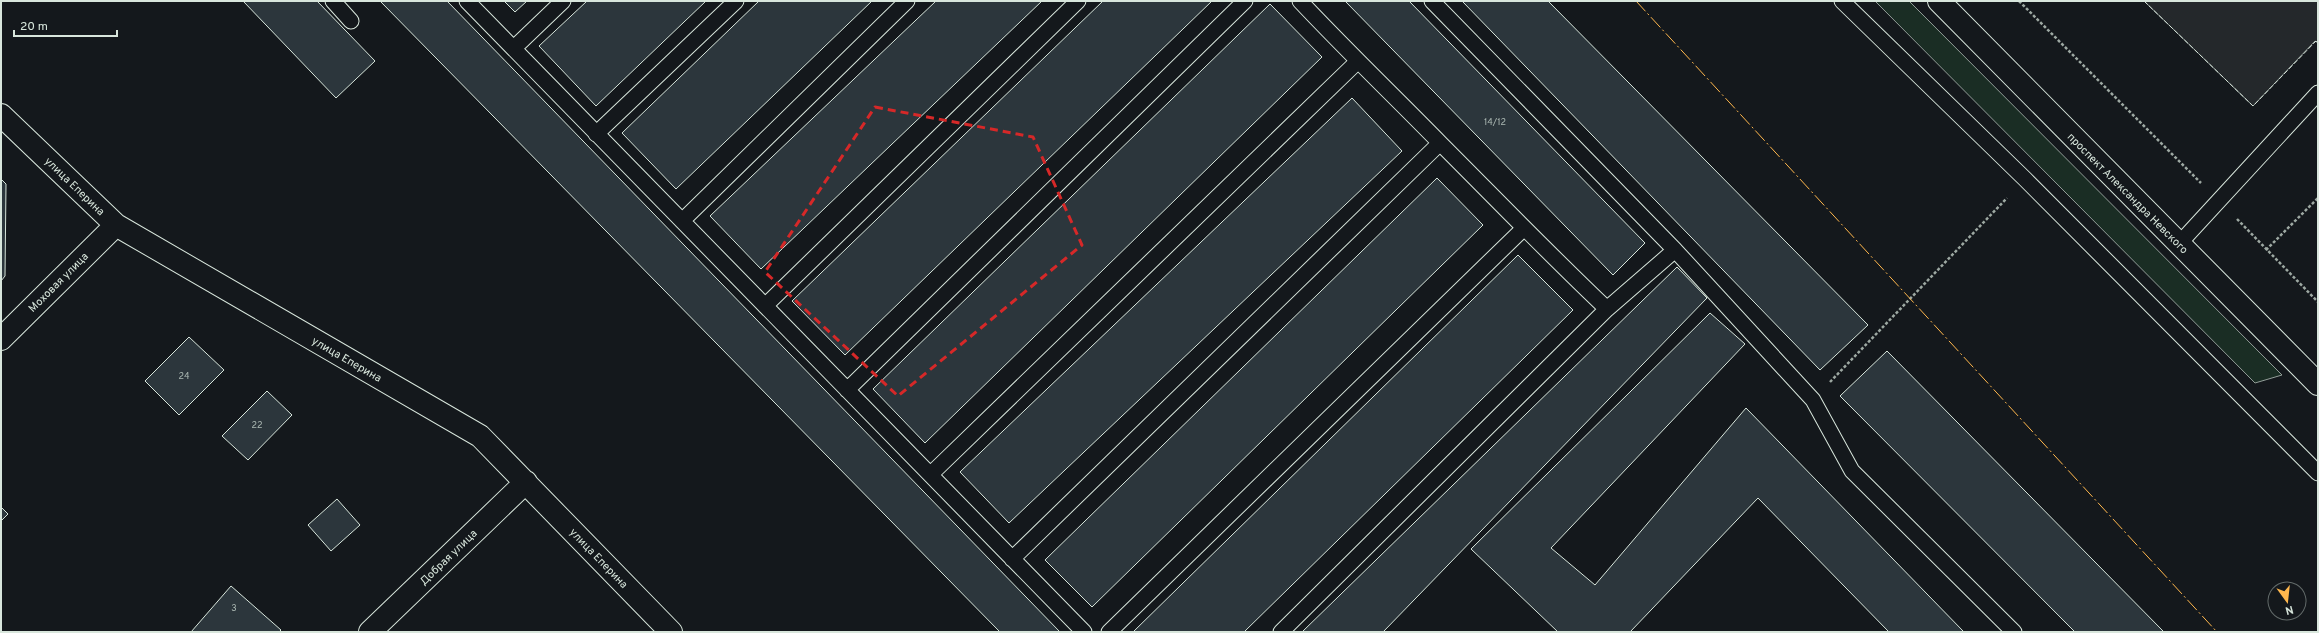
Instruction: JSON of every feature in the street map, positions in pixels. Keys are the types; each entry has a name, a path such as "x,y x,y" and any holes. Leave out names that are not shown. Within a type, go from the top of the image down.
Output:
{"street":[{"name":"проспект Александра Невского","path":"1939,1 2178,245 2318,384"},
{"name":"улица Еперина","path":"1,115 116,225 480,436 671,632"},
{"name":"Моховая улица","path":"1,338 116,225"},
{"name":"Добрая улица","path":"370,632 526,482"}],"lane":[{"path":"334,1 351,21"},
{"path":"467,1 1084,632"},
{"path":"514,48 563,1"},
{"path":"596,134 736,1"},
{"path":"682,221 907,1"},
{"path":"765,306 1078,1"},
{"path":"847,390 1245,1"},
{"path":"1300,1 1357,62 1440,143 1523,228 1607,308"},
{"path":"1432,1 1676,250 1813,400 1852,471 2014,632"},
{"path":"1842,1 2026,179 2317,469"},
{"path":"931,474 1357,62"},
{"path":"2178,245 2318,93"},
{"path":"1012,559 1440,143"},
{"path":"1109,632 1523,228"},
{"path":"1282,632 1607,308 1676,250"}],"path":[{"path":"2019,1 2219,200 2318,302"},
{"path":"2266,250 2318,198"},
{"path":"1813,400 1991,213"}],"highlighted area":[{"path":"875,107 1033,137 1082,245 898,396 765,272"}],"green space":[{"path":"1875,1 1909,1 2282,375 2255,383"}],"shaded area":[{"path":"2144,1 2318,1 2318,43 2315,41 2253,106"}],"building":[{"path":"243,1 317,1 375,61 336,98"},
{"path":"380,1 447,1 1060,632 1000,632"},
{"path":"504,1 527,1 515,12"},
{"path":"587,1 706,1 596,106 539,46"},
{"path":"759,1 872,1 676,189 622,133"},
{"path":"936,1 1042,1 761,269 710,216"},
{"path":"1103,1 1212,1 845,355 792,301"},
{"path":"1345,1 1409,1 1645,243 1613,275"},
{"path":"1462,1 1548,1 1868,325 1820,370"},
{"path":"1270,4 1322,57 925,443 873,389"},
{"path":"1352,98 1402,151 1009,523 960,472"},
{"path":"1437,178 1483,225 1092,607 1045,560"},
{"path":"1,179 6,184 5,276 1,281"},
{"path":"1518,255 1573,310 1244,632 1133,632"},
{"path":"1677,267 1707,298 1383,632 1302,632"},
{"path":"1710,313 1745,344 1551,548 1595,585 1746,408 1964,632 1889,632 1758,498 1630,632 1558,632 1471,549"},
{"path":"189,337 224,370 179,415 145,381"},
{"path":"1887,351 2164,632 2075,632 1840,396"},
{"path":"267,391 292,415 248,460 222,436"},
{"path":"337,499 360,525 331,551 308,525"},
{"path":"1,507 8,514 1,521"},
{"path":"231,586 281,630 279,632 191,632"}],"fence":[{"path":"2144,1 2253,106 2316,41 2318,43"}],"power":[{"path":"1636,1 2217,632"}]}
